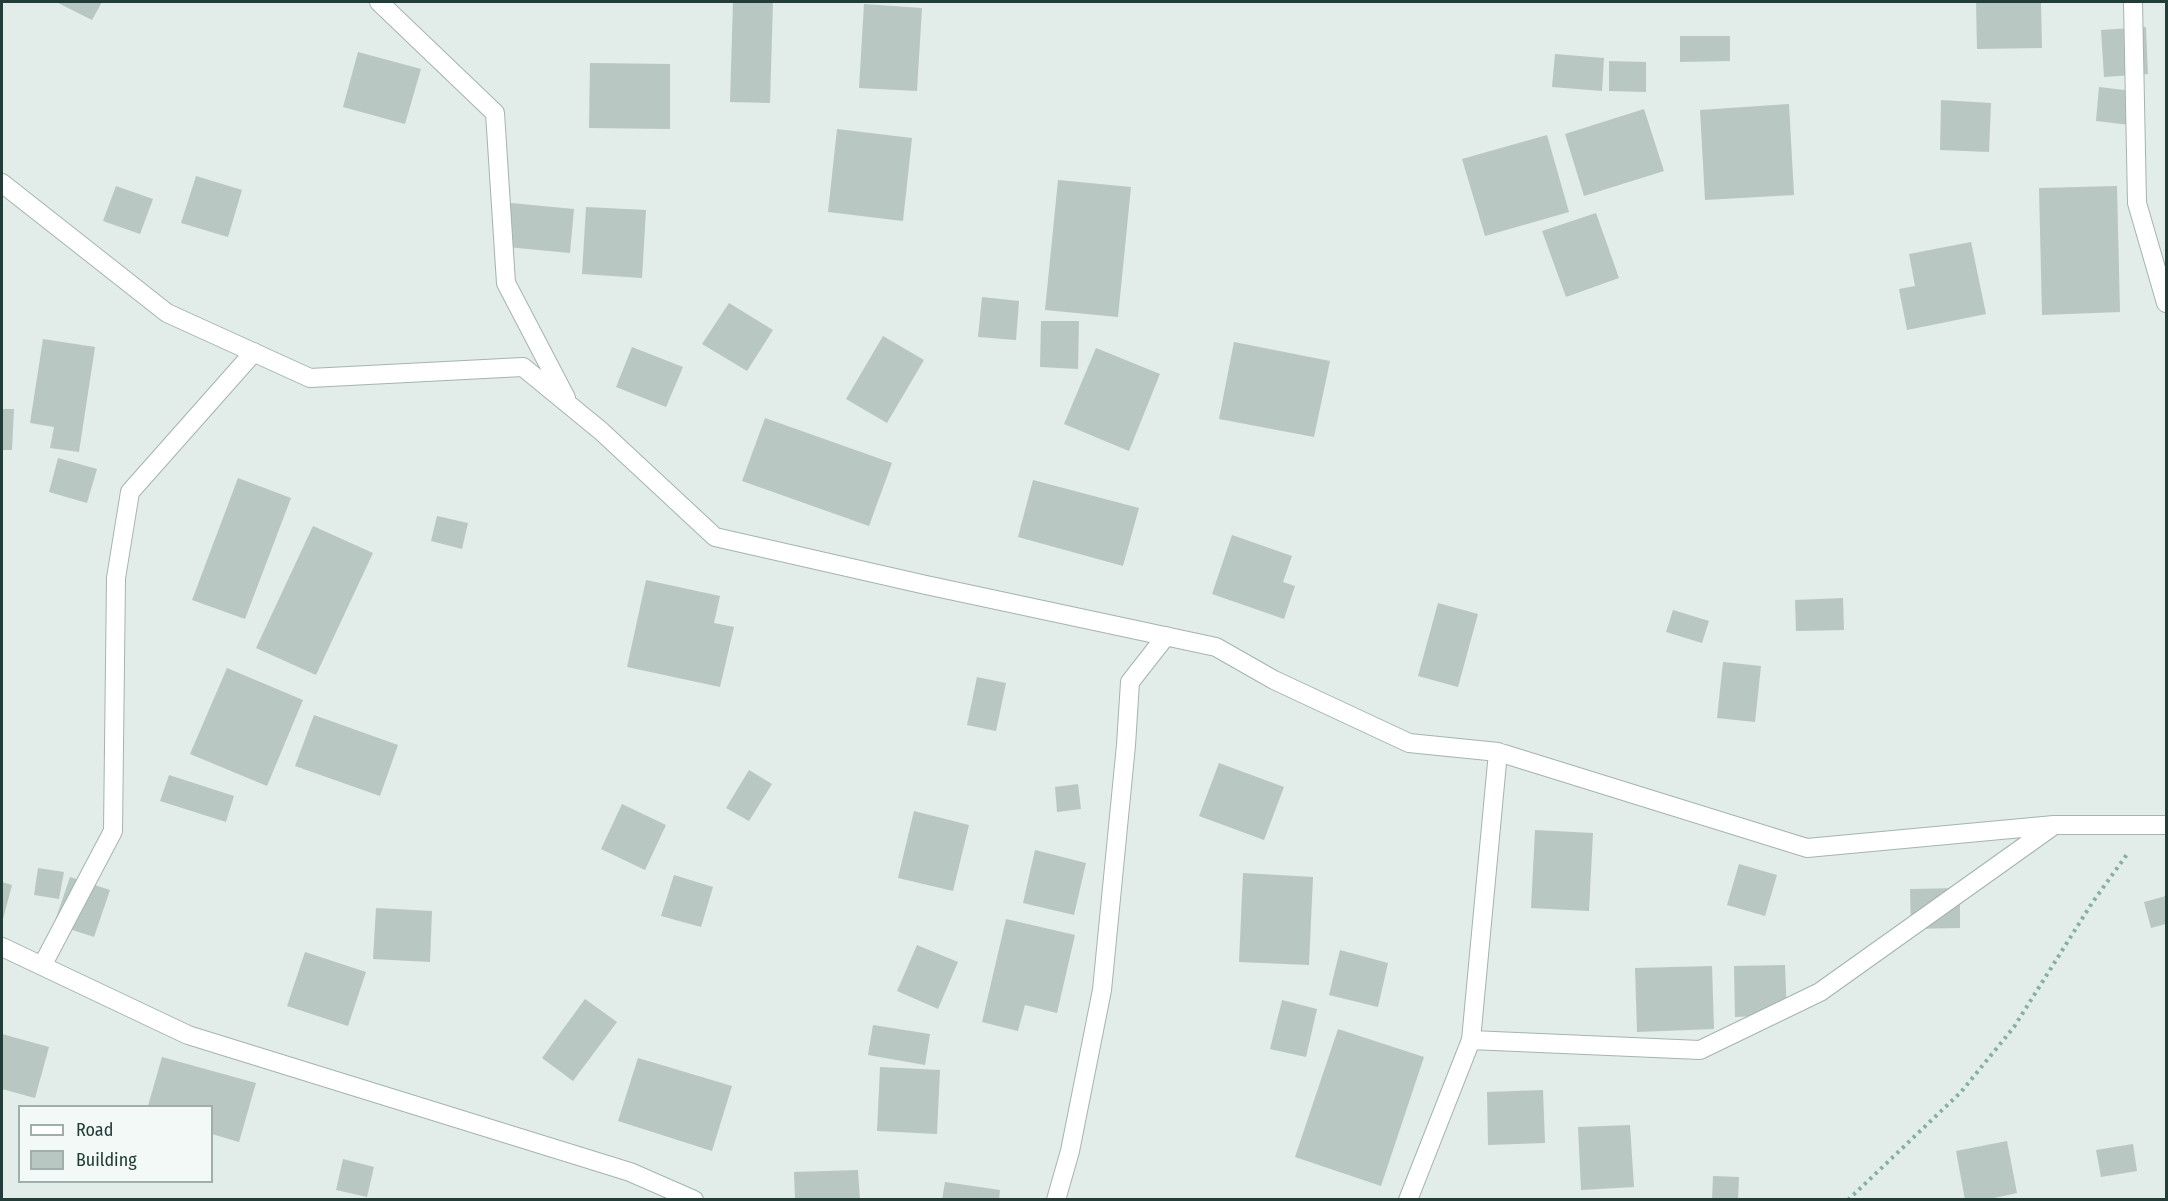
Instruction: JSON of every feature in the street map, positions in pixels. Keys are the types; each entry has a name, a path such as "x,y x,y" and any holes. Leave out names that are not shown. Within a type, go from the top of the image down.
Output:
{"street":[{"path":"379,2 495,113 506,283 571,406"},
{"path":"2133,2 2137,203 2166,303"},
{"path":"2,183 167,313 310,378 523,367 601,431 715,537 1216,647 1274,680 1409,743 1497,752 1807,848 2055,825 2160,826"},
{"path":"42,966 113,831 116,578 130,492 254,352"},
{"path":"1056,1200 1070,1151 1102,990 1130,682 1166,636"},
{"path":"1408,1200 1471,1040 1497,752"},
{"path":"1471,1040 1700,1050 1820,992 2055,825"},
{"path":"2,947 188,1035 630,1172 694,1200"}],"path":[{"path":"1848,1200 1977,1074 2014,1027 2092,903 2125,857 2160,826"}],"building":[{"path":"56,2 102,2 92,20"},
{"path":"733,2 773,2 770,103 730,102"},
{"path":"1976,2 2041,2 2042,48 1977,49"},
{"path":"864,4 922,8 917,91 859,88"},
{"path":"2146,27 2148,74 2104,77 2101,30"},
{"path":"1680,36 1730,36 1730,61 1680,62"},
{"path":"358,52 421,69 405,124 343,107"},
{"path":"1555,54 1604,58 1602,91 1552,87"},
{"path":"1609,61 1646,62 1646,92 1609,91"},
{"path":"590,63 670,64 670,129 589,128"},
{"path":"2099,87 2133,91 2130,125 2096,121"},
{"path":"1941,100 1991,103 1989,152 1940,150"},
{"path":"1789,104 1794,195 1705,200 1700,110"},
{"path":"1644,109 1664,171 1584,196 1565,134"},
{"path":"837,129 912,138 903,221 828,212"},
{"path":"1547,135 1569,212 1485,236 1462,159"},
{"path":"196,176 242,190 228,237 181,223"},
{"path":"1058,180 1131,187 1118,317 1045,310"},
{"path":"116,186 153,199 140,234 103,221"},
{"path":"2117,186 2120,312 2042,315 2039,188"},
{"path":"511,203 574,209 570,253 507,247"},
{"path":"586,207 646,210 642,278 582,274"},
{"path":"1596,213 1619,278 1566,297 1542,231"},
{"path":"1971,242 1986,314 1907,330 1899,289 1915,286 1909,254"},
{"path":"982,297 1019,301 1016,340 978,337"},
{"path":"729,303 773,330 747,371 702,344"},
{"path":"1041,321 1079,321 1078,369 1040,367"},
{"path":"883,336 924,360 887,423 846,399"},
{"path":"43,339 95,347 79,452 50,448 54,427 30,423"},
{"path":"1234,342 1330,361 1314,437 1219,419"},
{"path":"632,347 683,367 666,407 616,387"},
{"path":"1096,348 1160,374 1129,451 1064,424"},
{"path":"2,409 14,409 12,450 2,450"},
{"path":"765,418 892,463 869,526 742,481"},
{"path":"58,458 97,469 87,503 49,492"},
{"path":"238,478 291,498 245,619 192,600"},
{"path":"1033,480 1139,508 1123,566 1018,537"},
{"path":"437,516 468,523 462,549 431,541"},
{"path":"313,526 373,553 316,675 256,648"},
{"path":"1232,535 1292,556 1283,582 1295,586 1284,619 1212,594"},
{"path":"646,580 720,596 714,623 734,627 720,687 627,667"},
{"path":"1843,598 1844,630 1796,631 1795,600"},
{"path":"1438,603 1478,614 1458,687 1418,676"},
{"path":"1673,610 1709,621 1702,643 1666,632"},
{"path":"1723,662 1761,666 1755,722 1717,718"},
{"path":"227,668 303,700 267,786 190,754"},
{"path":"977,677 1006,683 996,731 967,725"},
{"path":"314,715 398,745 380,796 295,766"},
{"path":"1219,763 1284,787 1264,840 1199,816"},
{"path":"749,770 772,784 749,821 726,808"},
{"path":"169,775 234,796 226,822 160,801"},
{"path":"1078,784 1081,809 1057,812 1055,787"},
{"path":"622,804 666,825 645,870 601,849"},
{"path":"914,811 969,825 953,891 898,878"},
{"path":"1535,830 1593,833 1589,911 1531,908"},
{"path":"1035,850 1086,863 1074,915 1023,903"},
{"path":"1739,864 1777,875 1765,916 1727,905"},
{"path":"38,868 64,872 59,899 34,895"},
{"path":"1243,873 1313,877 1309,965 1239,962"},
{"path":"674,875 713,887 701,927 661,916"},
{"path":"70,877 110,890 94,937 54,924"},
{"path":"2,882 12,885 2,923"},
{"path":"1960,888 1960,928 1911,929 1910,889"},
{"path":"2166,896 2166,924 2151,928 2144,902"},
{"path":"376,908 432,911 430,962 373,959"},
{"path":"1006,919 1075,935 1057,1013 1025,1005 1018,1031 982,1022"},
{"path":"917,945 958,962 938,1009 897,991"},
{"path":"1340,950 1388,963 1378,1007 1329,995"},
{"path":"305,952 366,972 348,1026 287,1006"},
{"path":"1785,965 1787,1015 1735,1017 1734,966"},
{"path":"1712,966 1714,1029 1637,1032 1635,968"},
{"path":"585,999 617,1022 573,1081 542,1058"},
{"path":"1282,1000 1317,1009 1306,1057 1270,1049"},
{"path":"873,1025 930,1034 925,1065 868,1055"},
{"path":"1338,1029 1424,1057 1381,1186 1295,1157"},
{"path":"2,1034 49,1047 35,1098 2,1089"},
{"path":"162,1057 256,1083 239,1142 213,1134 213,1105 148,1105"},
{"path":"638,1058 732,1086 712,1151 618,1121"},
{"path":"880,1067 940,1070 937,1134 877,1131"},
{"path":"1543,1090 1545,1143 1488,1145 1487,1092"},
{"path":"1630,1125 1634,1187 1581,1190 1578,1127"},
{"path":"2007,1141 2017,1193 1985,1200 1965,1200 1956,1151"},
{"path":"2133,1144 2137,1171 2101,1177 2096,1150"},
{"path":"343,1159 374,1167 367,1197 336,1190"},
{"path":"858,1170 860,1200 795,1200 794,1172"},
{"path":"1713,1176 1739,1177 1738,1200 1712,1200"},
{"path":"945,1182 1000,1190 999,1200 942,1200"}]}
